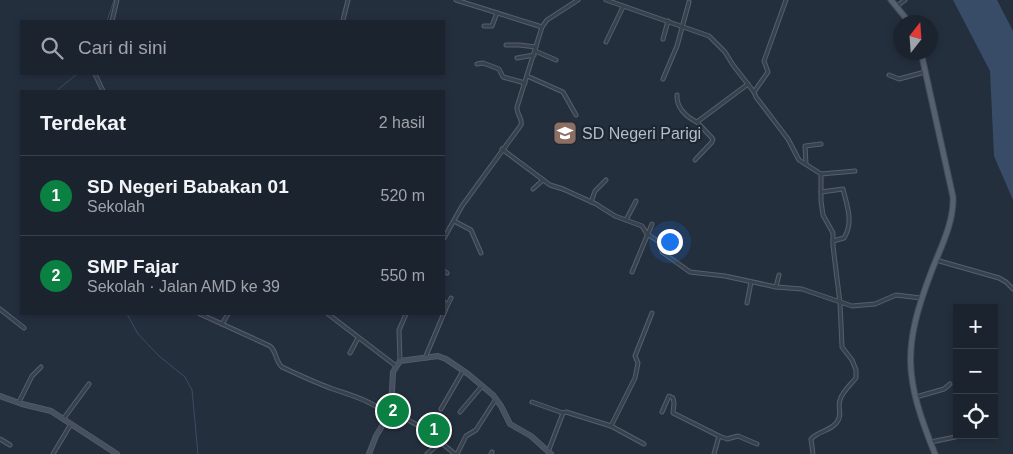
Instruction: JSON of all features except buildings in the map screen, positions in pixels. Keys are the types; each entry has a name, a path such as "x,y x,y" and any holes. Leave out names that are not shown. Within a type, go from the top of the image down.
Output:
{"main road":[{"path":"890,0 903,15"},
{"path":"923,60 953,197 952,212 914,322 910,354 910,373 915,397 935,454"}],"street":[{"path":"112,20 117,0"},
{"path":"343,20 348,0"},
{"path":"456,0 542,27"},
{"path":"445,236 462,206 521,125 522,121 517,113 517,107 542,27 547,20 578,0"},
{"path":"606,0 683,26 712,39 725,52 788,139 799,160 821,174 855,171"},
{"path":"754,92 768,72 764,62 786,0"},
{"path":"896,6 905,0"},
{"path":"663,79 676,49 689,2"},
{"path":"606,42 623,7"},
{"path":"484,26 492,26 497,13"},
{"path":"663,39 668,21"},
{"path":"506,45 519,44 556,60"},
{"path":"518,58 535,51"},
{"path":"477,64 483,63 500,70 503,77 525,82"},
{"path":"889,75 899,79 925,72"},
{"path":"95,75 103,90"},
{"path":"527,76 563,92 576,115"},
{"path":"697,122 748,84"},
{"path":"677,95 677,104 686,115 697,122 713,139 695,160"},
{"path":"806,165 805,146 821,144"},
{"path":"502,149 550,185 563,189 644,228 647,234 660,242 662,252 688,271 725,276 776,287 804,290 840,303 857,306 879,303 896,295 921,298"},
{"path":"813,454 811,439 838,421 841,397 856,378 856,370 852,360 842,347 833,231 823,215 821,174"},
{"path":"532,189 543,180"},
{"path":"591,202 595,191 606,180"},
{"path":"821,192 843,189 849,225 844,238 833,242"},
{"path":"626,220 636,201"},
{"path":"454,221 471,230 482,253"},
{"path":"632,272 652,224"},
{"path":"936,260 998,278 1006,282 1013,289"},
{"path":"776,287 779,275"},
{"path":"747,304 751,282"},
{"path":"445,311 451,298"},
{"path":"0,309 24,328"},
{"path":"611,426 636,378 638,365 636,356 652,313"},
{"path":"202,315 270,346 282,368 333,389 364,399 383,411 422,428 456,454 466,436 476,430 496,398"},
{"path":"222,324 227,315"},
{"path":"329,315 396,366"},
{"path":"368,454 376,436 390,414 393,372 400,361 399,330 406,315"},
{"path":"424,359 443,315"},
{"path":"350,353 358,338"},
{"path":"400,361 440,356 463,371 496,398 510,424 526,433 550,453 563,413"},
{"path":"19,402 32,376 41,367"},
{"path":"441,409 463,371"},
{"path":"64,418 88,384"},
{"path":"915,397 944,389 950,384"},
{"path":"460,412 482,386"},
{"path":"0,396 47,409 64,418 117,454"},
{"path":"662,412 669,396 673,398 674,402 673,413 727,439 738,436 757,444"},
{"path":"532,402 563,413 570,412 611,426 644,444"},
{"path":"53,454 71,424"},
{"path":"714,454 719,436"},
{"path":"930,442 953,437"},
{"path":"0,439 10,445"},
{"path":"427,454 441,442"}],"water":[{"path":"953,0 997,0 1013,31 1013,200 994,156 990,71"}],"waterway":[{"path":"107,20 114,0"},
{"path":"57,90 76,75"},
{"path":"128,315 138,334 159,356 185,377 192,390 198,454"}],"place":[{"name":"SD Negeri Parigi","path":"565,133"},
{"name":"SMP Fajar","path":"393,411"},
{"name":"SD Negeri Babakan 01","path":"434,430"}]}
